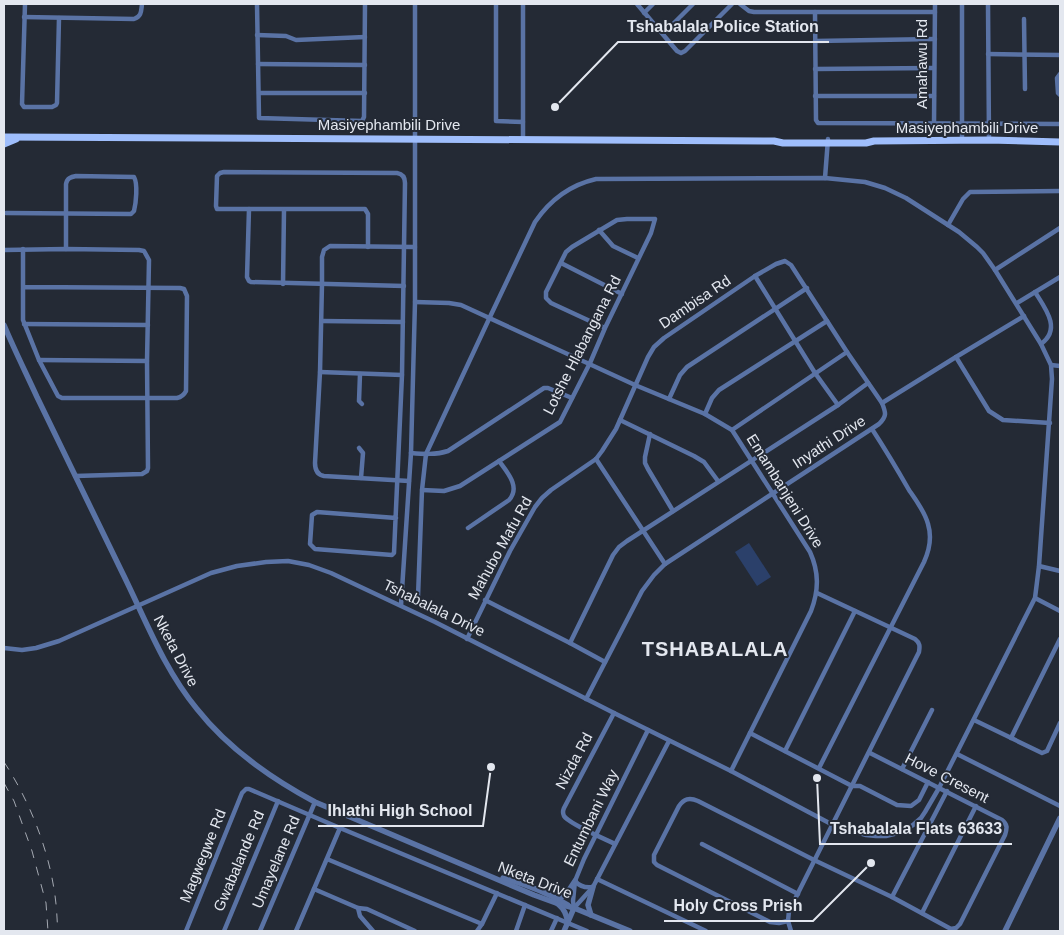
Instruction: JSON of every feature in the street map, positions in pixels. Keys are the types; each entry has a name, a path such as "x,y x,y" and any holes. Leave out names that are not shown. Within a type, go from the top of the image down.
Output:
{"main road":[{"path":"4,131 19,138"},
{"name":"Masiyephambili Drive","path":"4,137 774,141 783,139 828,141 866,139 874,141 989,140 1060,142"},
{"path":"4,144 19,138"}],"street":[{"path":"25,4 22,104 26,108 52,107 57,103 59,18"},
{"path":"24,17 134,19 141,13 142,4"},
{"path":"257,4 259,118 360,121 364,117 365,4"},
{"path":"401,606 411,453 415,246 415,4"},
{"path":"496,4 496,121 523,122"},
{"path":"523,4 523,140"},
{"path":"637,4 677,51 681,53 732,4"},
{"path":"644,13 653,4"},
{"path":"663,34 692,4"},
{"path":"740,4 749,11 754,12 935,12"},
{"path":"790,4 790,12"},
{"name":"Amahawu Rd","path":"934,124 935,4"},
{"path":"962,4 962,140"},
{"path":"988,4 989,140"},
{"path":"815,12 815,96 816,120 818,123 1060,124"},
{"path":"1024,19 1025,89"},
{"path":"257,35 286,36 296,40 365,37"},
{"path":"815,41 935,40"},
{"path":"988,54 1060,55"},
{"path":"258,64 365,65"},
{"path":"815,69 934,68"},
{"path":"1060,74 1057,78 1058,93 1060,94"},
{"path":"259,93 365,93"},
{"path":"815,96 934,96"},
{"path":"825,178 828,141"},
{"path":"368,247 368,214 365,209 284,210 217,208 218,174 224,172 400,173 404,177 402,376 398,480 396,518 394,553 392,555 315,548 310,544 312,515 317,512 396,518"},
{"path":"6,213 66,213 133,213 135,209 136,180 134,177 72,176 67,180 66,182 66,213 66,249"},
{"path":"418,597 422,490 426,454 539,217 560,195 578,184 596,179 825,178 865,182 885,188 906,198 959,232 977,246 1017,303 1051,366 1060,366"},
{"path":"948,226 963,199 970,192 1060,191"},
{"path":"249,209 248,279 253,283 404,286"},
{"path":"283,284 284,210"},
{"name":"Lotshe Hlabangana Rd","path":"422,490 444,491 460,486 560,422 651,233 655,219 617,220 599,230"},
{"path":"995,270 1060,228"},
{"path":"605,328 548,301 546,292 568,250 599,230 613,246 638,258"},
{"path":"410,481 324,476 319,474 314,464 322,321 322,252 330,246 415,246"},
{"path":"22,249 22,317 55,393 60,398 180,398 186,391 187,296 182,288 23,287"},
{"path":"4,250 139,250 144,251 149,260 147,471 142,474 75,476"},
{"name":"Dambisa Rd","path":"635,385 648,357 658,344 755,276 776,264 785,261 791,264 807,288"},
{"path":"561,263 622,294"},
{"path":"755,276 815,373 838,405"},
{"path":"1017,303 1060,277"},
{"path":"669,400 680,375 687,366 807,288 882,403 1024,316"},
{"path":"1035,292 1048,313 1051,322 1048,338 1040,344"},
{"name":"Emambanjeni Drive","path":"414,302 461,305 635,385 705,414 732,430 812,557 817,574 817,592 811,610 731,771"},
{"path":"322,321 403,322"},
{"path":"705,414 712,398 719,390 827,321"},
{"path":"24,324 148,325"},
{"name":"Nketa Drive","path":"4,325 159,651 184,694 232,745 269,774 315,802 534,895 558,901 630,931"},
{"path":"732,430 847,352"},
{"path":"956,357 989,411 997,417 1002,420 1050,423"},
{"path":"40,360 148,361"},
{"name":"Tshabalala Drive","path":"4,648 22,650 59,641 220,570 252,563 300,562 318,568 401,606 731,771 833,825 866,835 894,834 912,825 925,812 957,754 1035,598 1050,423 1051,366"},
{"path":"320,372 402,376"},
{"path":"360,374 359,401 362,404"},
{"path":"570,643 613,555 619,547 838,405 868,383"},
{"name":"Mahubo Mafu Rd","path":"467,639 521,529 538,502 565,480 596,459 607,444 620,420 635,385"},
{"path":"411,453 426,454 445,452 452,449 544,388 572,398"},
{"name":"Inyathi Drive","path":"586,699 642,592 654,575 665,564 879,424 885,416 882,403"},
{"path":"620,420 704,462 718,482"},
{"path":"819,768 927,554 929,545 928,523 920,506 872,429"},
{"path":"650,434 645,463 673,511"},
{"path":"358,448 363,453 361,478"},
{"path":"596,459 665,564"},
{"path":"468,528 509,500 513,495 514,486 512,481 499,461"},
{"path":"1039,566 1060,571"},
{"path":"791,931 788,921 789,911 870,752 920,648 919,643 915,639 817,592"},
{"path":"1035,598 1060,611"},
{"path":"485,600 605,662"},
{"path":"785,751 855,611"},
{"path":"1011,738 1060,639"},
{"path":"902,769 932,710"},
{"name":"Nizda Rd","path":"596,834 571,822 563,812 614,713"},
{"path":"974,720 1041,752 1048,749 1060,723"},
{"name":"Entumbani Way","path":"574,908 575,882 596,834 648,730"},
{"path":"750,734 852,786 860,786 897,805 912,806 919,800 928,782"},
{"path":"591,915 588,905 593,887 669,741"},
{"name":"Hove Cresent","path":"788,921 770,922 654,862 654,856 678,806 683,801 692,798 814,860 892,896 951,929 958,926 1005,835 1006,823 1002,820 870,752"},
{"path":"957,754 1060,806"},
{"name":"Magwegwe Rd","path":"186,931 244,790 249,789 278,801"},
{"path":"892,896 946,791"},
{"path":"278,801 568,922 575,929 588,931"},
{"name":"Gwabalande Rd","path":"224,931 278,801"},
{"name":"Umayelane Rd","path":"260,931 315,802"},
{"path":"922,913 976,806"},
{"path":"1005,931 1060,818"},
{"path":"296,931 340,828"},
{"path":"596,834 615,844"},
{"path":"702,844 798,894"},
{"path":"327,859 482,924"},
{"path":"597,879 706,931"},
{"path":"568,922 566,914 558,901 575,882 585,888 593,887"},
{"path":"564,931 574,908 593,887"},
{"path":"314,889 358,908 367,909 415,931"},
{"path":"477,931 497,893"},
{"path":"516,931 525,905"},
{"path":"358,908 360,916 373,931"},
{"path":"551,931 557,918"}],"shaded area":[{"path":"749,543 771,577 757,586 735,552"}],"railway":[{"path":"4,762 31,812 44,848 50,867 58,931"},
{"path":"4,783 14,801 32,851 46,903 48,931"}],"place":[{"name":"Tshabalala Police Station","path":"555,107"},
{"name":"Ihlathi High School","path":"491,767"},
{"name":"Tshabalala Flats 63633","path":"817,778"},
{"name":"Holy Cross Prish","path":"871,863"}],"district":[{"name":"TSHABALALA","path":"715,649"}]}
